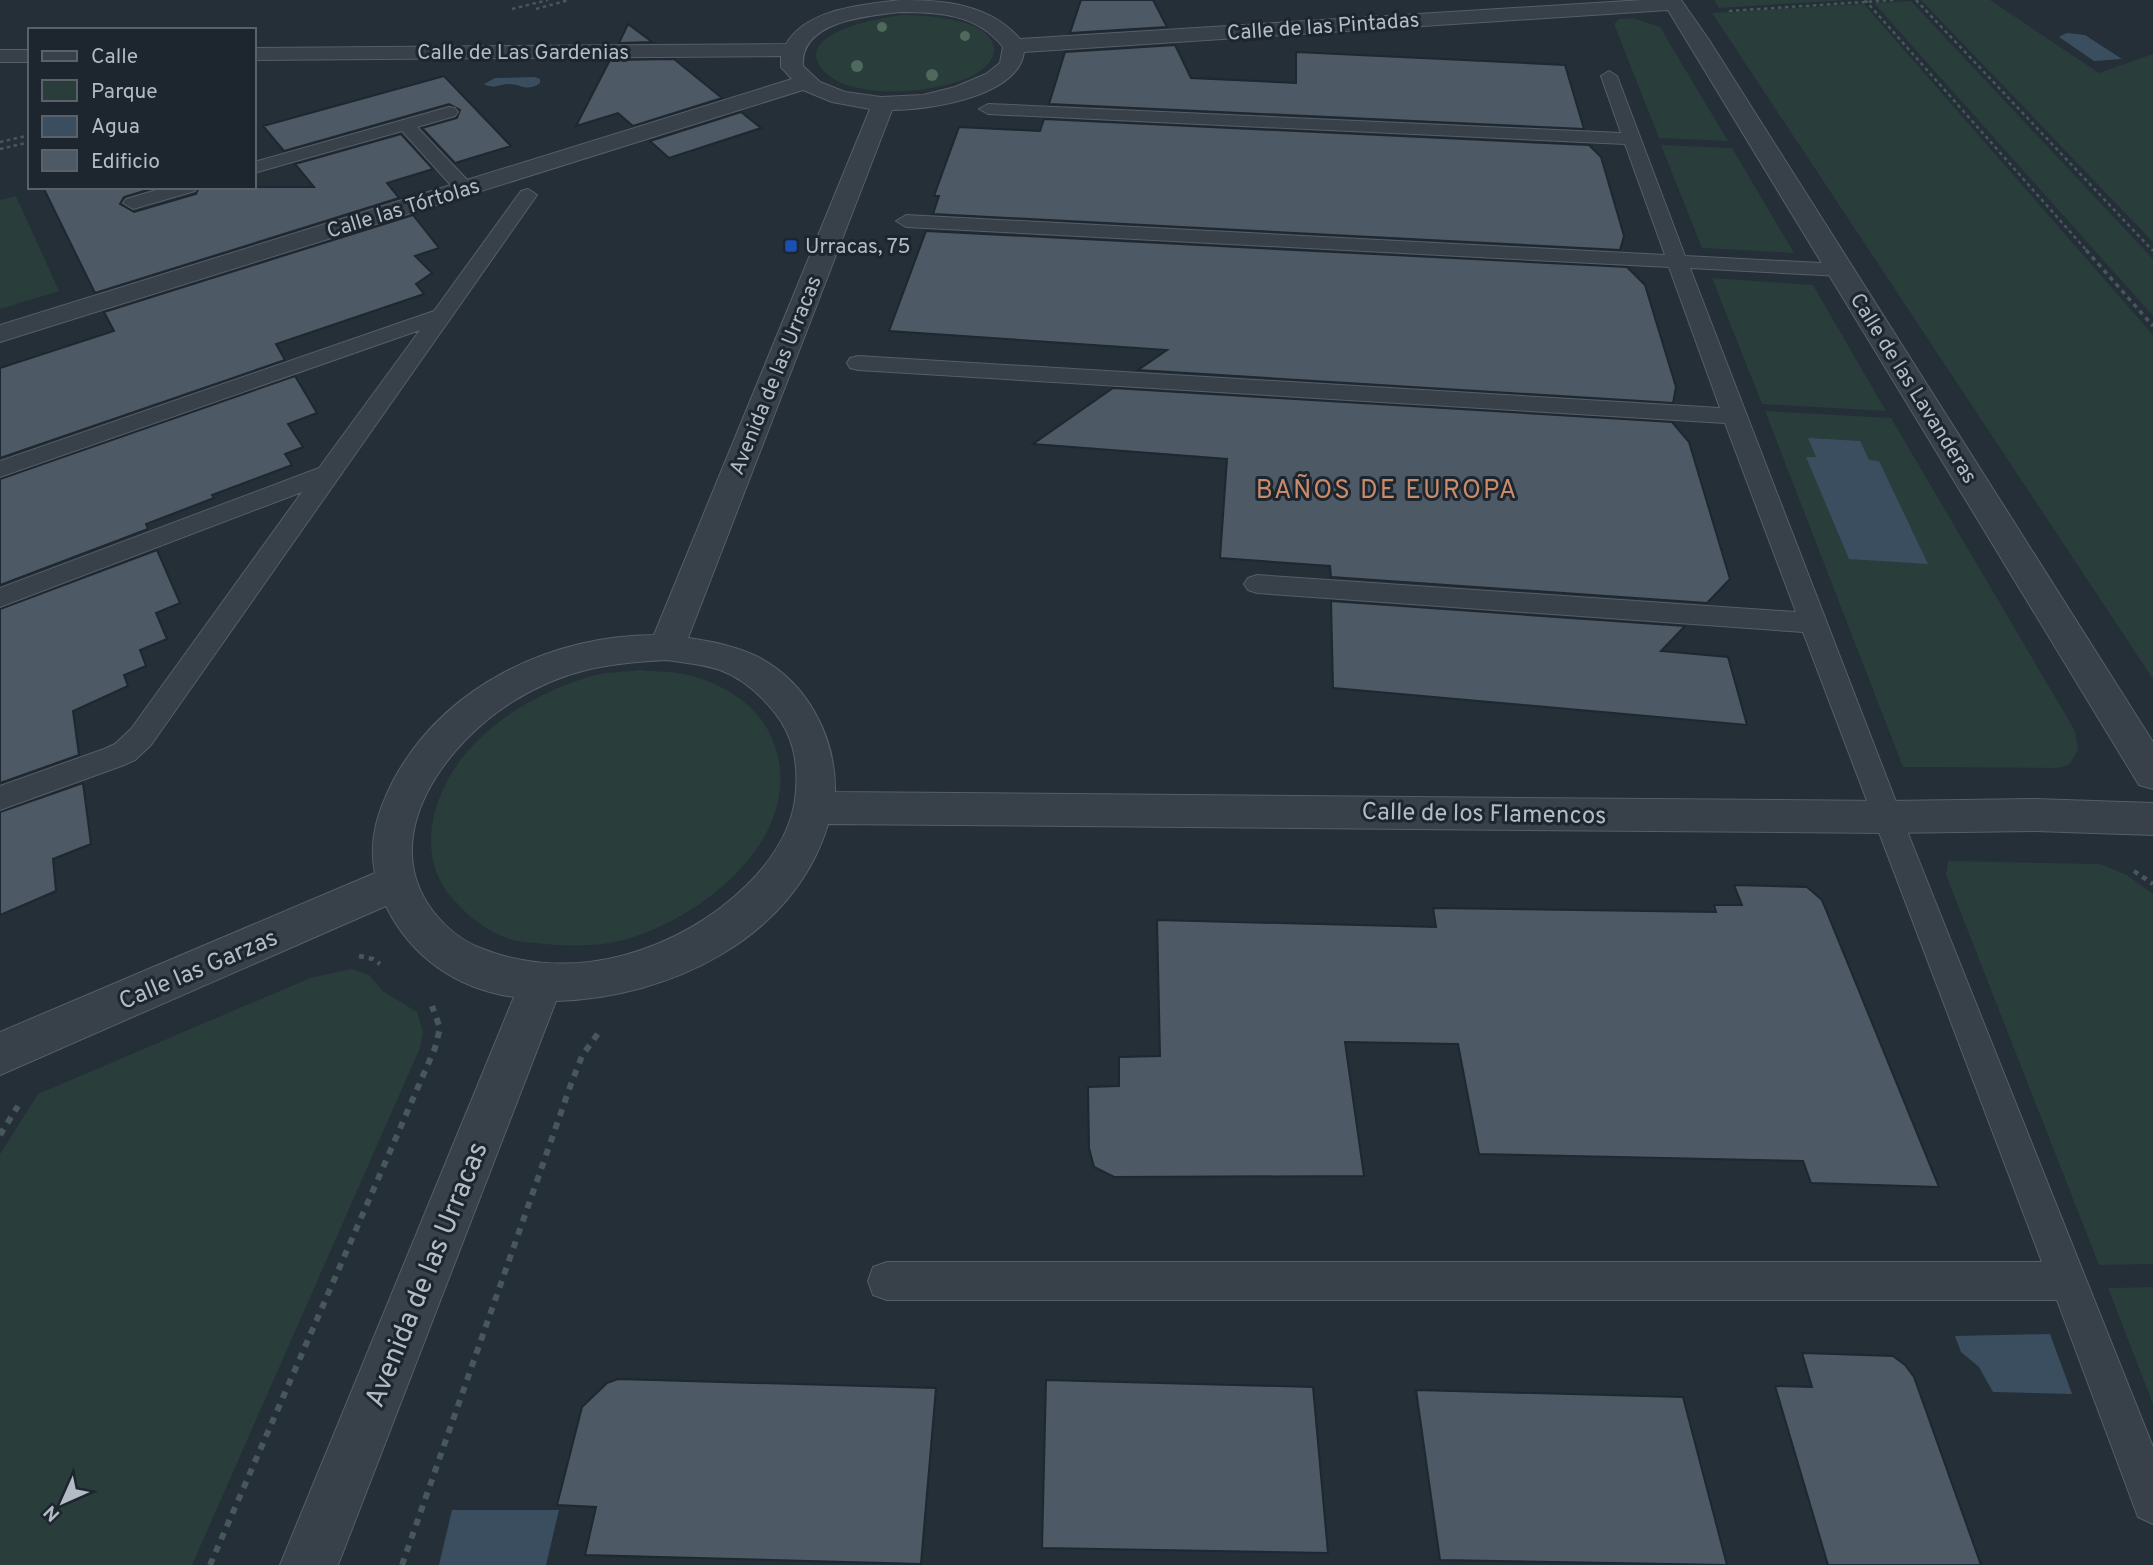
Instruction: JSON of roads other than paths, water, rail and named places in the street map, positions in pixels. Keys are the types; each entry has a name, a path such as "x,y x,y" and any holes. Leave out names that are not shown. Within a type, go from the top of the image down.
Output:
{"street":[{"name":"Calle de las Pintadas","path":"1014,46 1673,2"},
{"name":"Calle de las Lavanderas","path":"1673,2 2153,774"},
{"path":"907,3 945,4 978,16 1003,29 1014,46 1011,63 994,79 974,88 926,101 884,103 839,96 806,82 792,67 793,50 806,34 831,20 863,10 907,3"},
{"name":"Calle de Las Gardenias","path":"256,54 793,50"},
{"path":"0,56 28,56"},
{"name":"Calle las Tórtolas","path":"0,334 806,82"},
{"name":"Avenida de las Urracas","path":"667,647 884,103"},
{"path":"667,647 710,654 751,670 783,695 806,727 817,765 814,808 799,846 775,884 740,918 696,948 645,969 593,982 541,984 488,974 444,952 413,920 395,883 391,844 401,803 421,765 450,730 486,700 528,676 562,663 618,649 667,647"},
{"name":"Calle de los Flamencos","path":"814,808 2153,819"},
{"name":"Calle las Garzas","path":"0,1054 395,883"},
{"name":"Avenida de las Urracas","path":"309,1565 541,984"}],"lane":[{"path":"1609,76 1734,416 2153,1502"},
{"path":"988,109 1632,139"},
{"path":"256,167 449,112"},
{"path":"405,124 465,189"},
{"path":"133,203 181,189"},
{"path":"0,798 114,757 135,744 528,195"},
{"path":"906,221 1840,270"},
{"path":"0,468 442,315"},
{"path":"858,363 1734,416"},
{"path":"0,598 327,474"},
{"path":"1257,584 1813,623"},
{"path":"887,1281 2069,1281"}],"water":[{"path":"2067,33 2085,35 2122,59 2094,61 2059,37"},
{"path":"495,78 540,79 540,83 531,87 484,84"},
{"path":"1808,438 1860,441 1869,460 1879,461 1928,564 1849,559 1806,457 1816,457"},
{"path":"2050,1334 2072,1394 1993,1392 1979,1367 1961,1352 1955,1336"},
{"path":"452,1510 559,1510 546,1565 439,1565"}],"place":[{"name":"Urracas, 75","path":"791,246"}],"district":[{"name":"BAÑOS DE EUROPA","path":"1387,489"}]}
